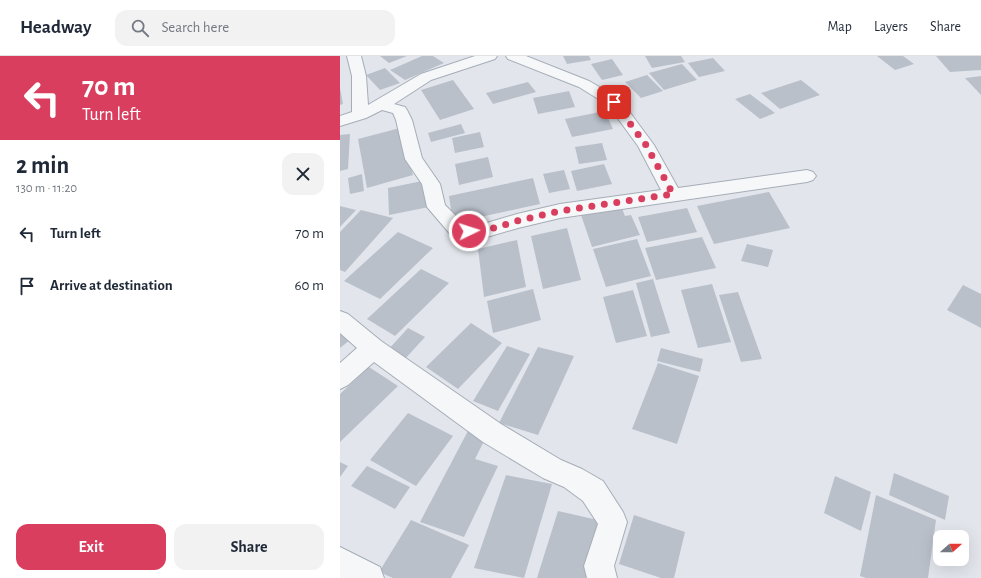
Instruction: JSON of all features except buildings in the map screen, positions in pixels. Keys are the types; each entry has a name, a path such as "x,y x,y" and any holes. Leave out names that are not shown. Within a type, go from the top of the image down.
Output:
{"street":[{"path":"354,56 359,76 360,115"},
{"path":"340,120 360,115 381,105 426,77 490,56"},
{"path":"512,56 584,84 614,102 646,145 673,194"},
{"path":"381,105 400,110 414,159 431,184 436,208 458,230 480,232 517,221 560,211 807,176"},
{"path":"340,320 373,348 492,433 552,469 573,478 593,491 613,522 599,566 602,578"},
{"path":"340,378 373,348"},
{"path":"340,562 369,578"}],"route":[{"path":"469,231 480,232 517,221 560,211 673,194 646,145 614,102"}]}
